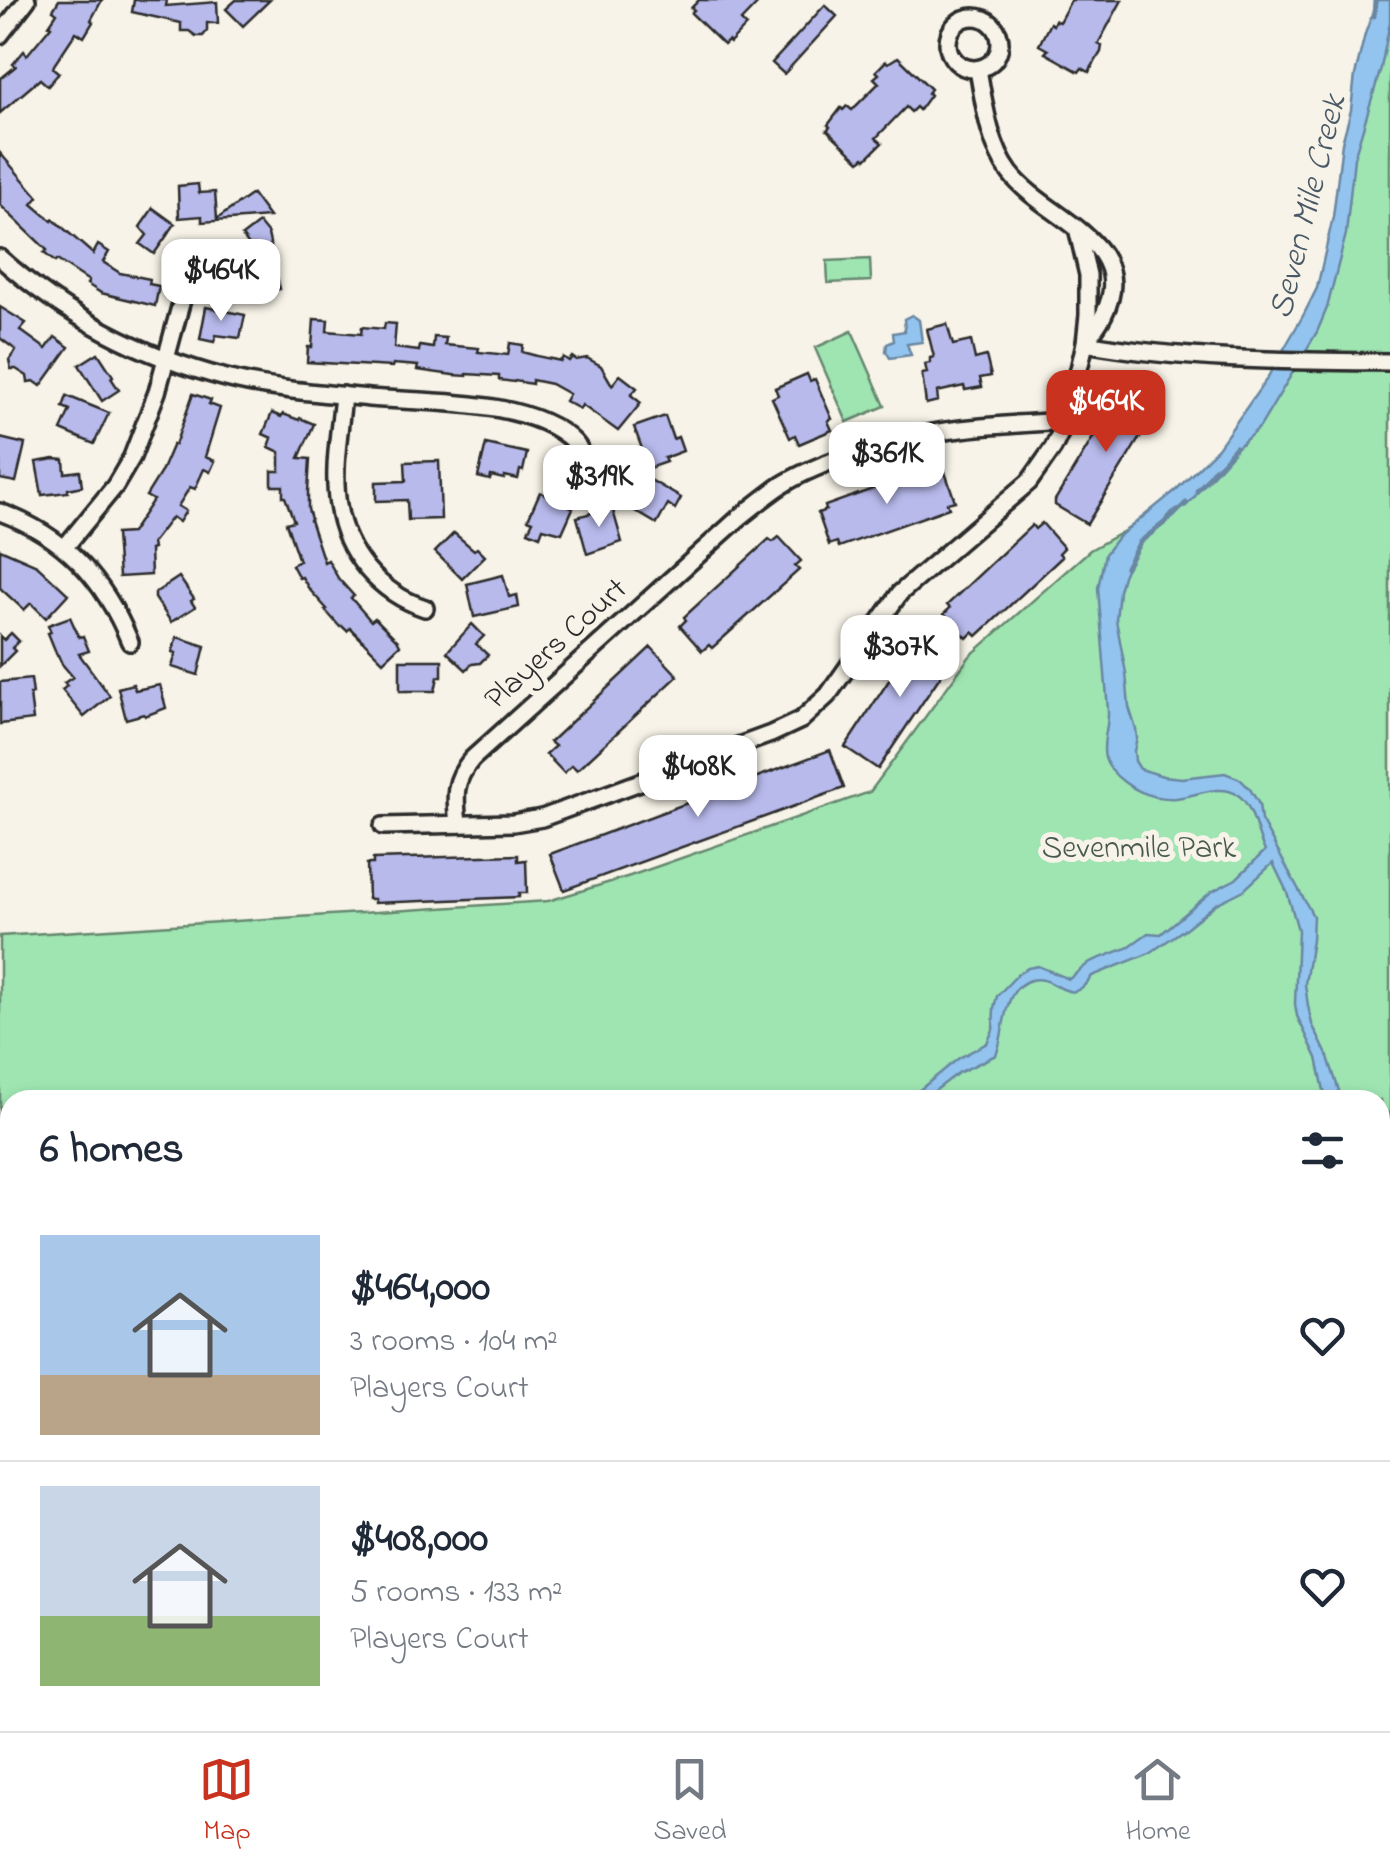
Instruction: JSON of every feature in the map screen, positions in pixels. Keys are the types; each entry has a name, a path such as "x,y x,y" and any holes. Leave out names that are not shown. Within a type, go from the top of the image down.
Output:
{"street":[{"path":"0,36 26,0"},
{"path":"978,69 989,122 1007,168 1028,192 1091,240 1102,252 1113,277 1104,314 1085,343"},
{"path":"383,826 526,822 771,734 800,720 828,695 900,594 1029,482 1053,448 1074,397 1085,343 1088,274 1078,232"},
{"path":"0,258 86,322 166,360 240,382 476,405 519,414 565,435 590,468"},
{"path":"65,548 126,468 148,418 183,296 201,268"},
{"path":"1085,343 1188,357 1390,362"},
{"path":"343,395 336,492 346,534 360,560 387,589 425,608"},
{"name":"Players Court","path":"458,824 457,783 472,758 727,529 784,484 817,467 918,434 1065,421"},
{"path":"0,512 44,532 84,566 118,614 130,642"}],"green space":[{"name":"Sevenmile Park","path":"1390,0 1390,1090 0,1090 0,936 548,901 870,792 970,656 1090,550 1169,506 1258,412 1326,297 1353,123"},
{"path":"870,259 871,281 828,283 827,261"},
{"path":"852,331 885,406 847,422 815,348"}],"water":[{"path":"1377,0 1390,0 1381,68 1354,158 1346,234 1317,332 1260,427 1211,471 1186,506 1172,512 1137,545 1123,576 1116,620 1136,729 1135,761 1140,769 1182,778 1225,773 1240,779 1259,804 1261,820 1313,916 1305,984 1308,1006 1339,1090 1324,1090 1317,1058 1297,1016 1298,930 1273,863 1244,890 1216,904 1150,953 1092,976 1076,991 1040,979 1021,984 1009,1001 996,1055 958,1073 936,1090 919,1090 959,1058 987,1043 993,1030 997,996 1018,974 1038,966 1069,979 1090,962 1127,948 1148,933 1161,934 1211,892 1236,879 1265,851 1251,813 1238,795 1216,790 1176,798 1156,796 1130,786 1108,765 1104,752 1108,711 1098,588 1105,554 1118,537 1176,490 1218,448 1266,380 1317,288 1365,34"},
{"path":"912,315 919,320 922,342 907,344 911,355 890,358 887,344 894,341 893,333 905,331 904,319"}],"building":[{"path":"59,0 102,0 84,37 76,32 54,65 59,73 48,86 40,79 0,113 0,79 51,26"},
{"path":"134,0 167,0 166,6 217,2 218,23 207,23 203,36 196,36 181,31 181,23 132,12"},
{"path":"236,0 270,0 243,26 226,9"},
{"path":"699,0 761,0 741,21 746,26 724,45 691,13"},
{"path":"1071,0 1122,0 1098,44 1102,46 1101,52 1089,72 1082,68 1079,72 1045,53 1048,50 1039,45 1050,23 1059,22"},
{"path":"825,5 837,16 784,74 772,63"},
{"path":"898,57 931,89 930,95 919,110 916,107 911,112 906,107 876,138 882,143 860,161 827,130 828,125 841,108 847,106 852,110 879,83 874,78 879,74 876,71 886,61"},
{"path":"0,153 38,197 32,204 52,221 93,254 98,245 109,252 103,262 120,273 150,279 149,284 159,286 155,306 101,293 44,253 47,250 0,205"},
{"path":"198,184 199,193 215,192 217,219 252,194 269,217 202,222 202,216 179,218 178,186"},
{"path":"153,208 175,224 154,254 140,244 147,235 140,227"},
{"path":"259,223 268,234 280,289 253,294 249,256 256,255 242,236"},
{"path":"0,307 26,323 20,330 46,349 55,337 69,347 41,386 11,369 9,360 16,350 0,338"},
{"path":"206,307 245,315 240,338 216,335 214,342 200,339"},
{"path":"314,319 328,320 327,331 361,334 362,327 384,329 385,323 396,324 394,348 433,348 434,337 446,338 445,345 479,348 478,352 508,355 510,343 523,345 522,352 561,361 563,357 569,361 572,357 587,358 601,366 612,385 620,375 637,388 631,395 641,403 618,431 582,405 580,409 565,401 569,394 551,384 499,380 499,376 453,375 417,370 418,366 307,362"},
{"path":"947,324 953,345 971,341 975,359 986,356 991,376 980,378 982,387 937,392 938,401 926,404 922,374 927,373 925,364 934,357 927,329"},
{"path":"98,353 119,390 102,401 79,365"},
{"path":"807,374 810,381 815,379 832,419 828,421 832,430 799,444 795,435 790,438 772,398 778,395 775,388"},
{"path":"1125,385 1159,406 1087,524 1055,505 1055,500"},
{"path":"193,394 220,408 205,457 215,461 210,472 204,469 195,489 190,487 178,506 186,511 179,522 172,517 152,543 151,575 119,577 116,534 131,533 153,500 146,496 175,445"},
{"path":"67,396 109,413 94,444 61,430 70,410 63,407"},
{"path":"272,413 314,424 299,458 310,459 310,520 324,562 328,560 354,596 351,598 371,621 375,618 398,641 400,645 383,661 350,628 347,631 340,627 292,565 299,561 286,523 294,521 283,497 283,486 272,486 272,471 280,471 280,452 269,447 272,438 263,434"},
{"path":"665,416 673,439 678,437 683,451 649,468 634,427"},
{"path":"0,438 25,444 16,482 0,479"},
{"path":"486,444 527,453 518,479 478,477"},
{"path":"64,460 65,473 80,471 82,486 42,495 36,462"},
{"path":"439,461 441,519 408,520 407,500 376,501 376,482 406,481 405,462"},
{"path":"934,467 936,472 944,469 955,501 947,503 949,508 839,547 837,542 829,545 818,513 826,510 825,506"},
{"path":"642,475 681,498 675,509 668,504 657,524 625,505"},
{"path":"540,492 573,508 562,533 543,528 540,536 528,531 533,521 528,519"},
{"path":"612,507 622,542 587,554 577,517"},
{"path":"1042,523 1064,548 1059,553 1062,557 977,636 973,632 967,638 944,614 950,608 947,605 1032,525 1035,529"},
{"path":"454,533 485,556 462,579 435,552"},
{"path":"779,537 801,561 795,566 799,570 712,648 709,645 702,651 680,626 686,620 684,617 769,539 773,542"},
{"path":"0,549 37,565 68,594 46,618 31,603 24,610 0,588"},
{"path":"503,575 509,597 517,595 519,607 474,617 467,584"},
{"path":"179,577 195,607 171,622 155,593"},
{"path":"70,617 89,651 79,654 110,696 84,717 62,690 73,677 62,664 48,633 48,625"},
{"path":"472,624 484,636 476,644 488,655 466,670 447,652"},
{"path":"921,632 955,654 878,769 845,747"},
{"path":"11,633 19,641 0,666 0,636 4,640"},
{"path":"177,637 205,646 198,675 172,667"},
{"path":"651,647 678,676 577,770 572,765 564,773 546,754 555,746 550,742"},
{"path":"400,660 442,660 442,677 438,677 435,691 400,691"},
{"path":"31,679 33,720 0,724 0,682"},
{"path":"133,684 135,690 160,685 166,708 126,719 118,688"},
{"path":"830,750 844,788 564,890 550,854"},
{"path":"518,855 518,861 526,860 527,893 519,893 519,897 374,903 374,899 368,899 367,864 373,864 373,859"}],"waterway":[{"name":"Seven Mile Creek","path":"1374,16 1375,0"},
{"name":"Seven Mile Creek","path":"1197,491 1236,447"},
{"name":"Seven Mile Creek","path":"1126,567 1140,542 1186,503"}]}
